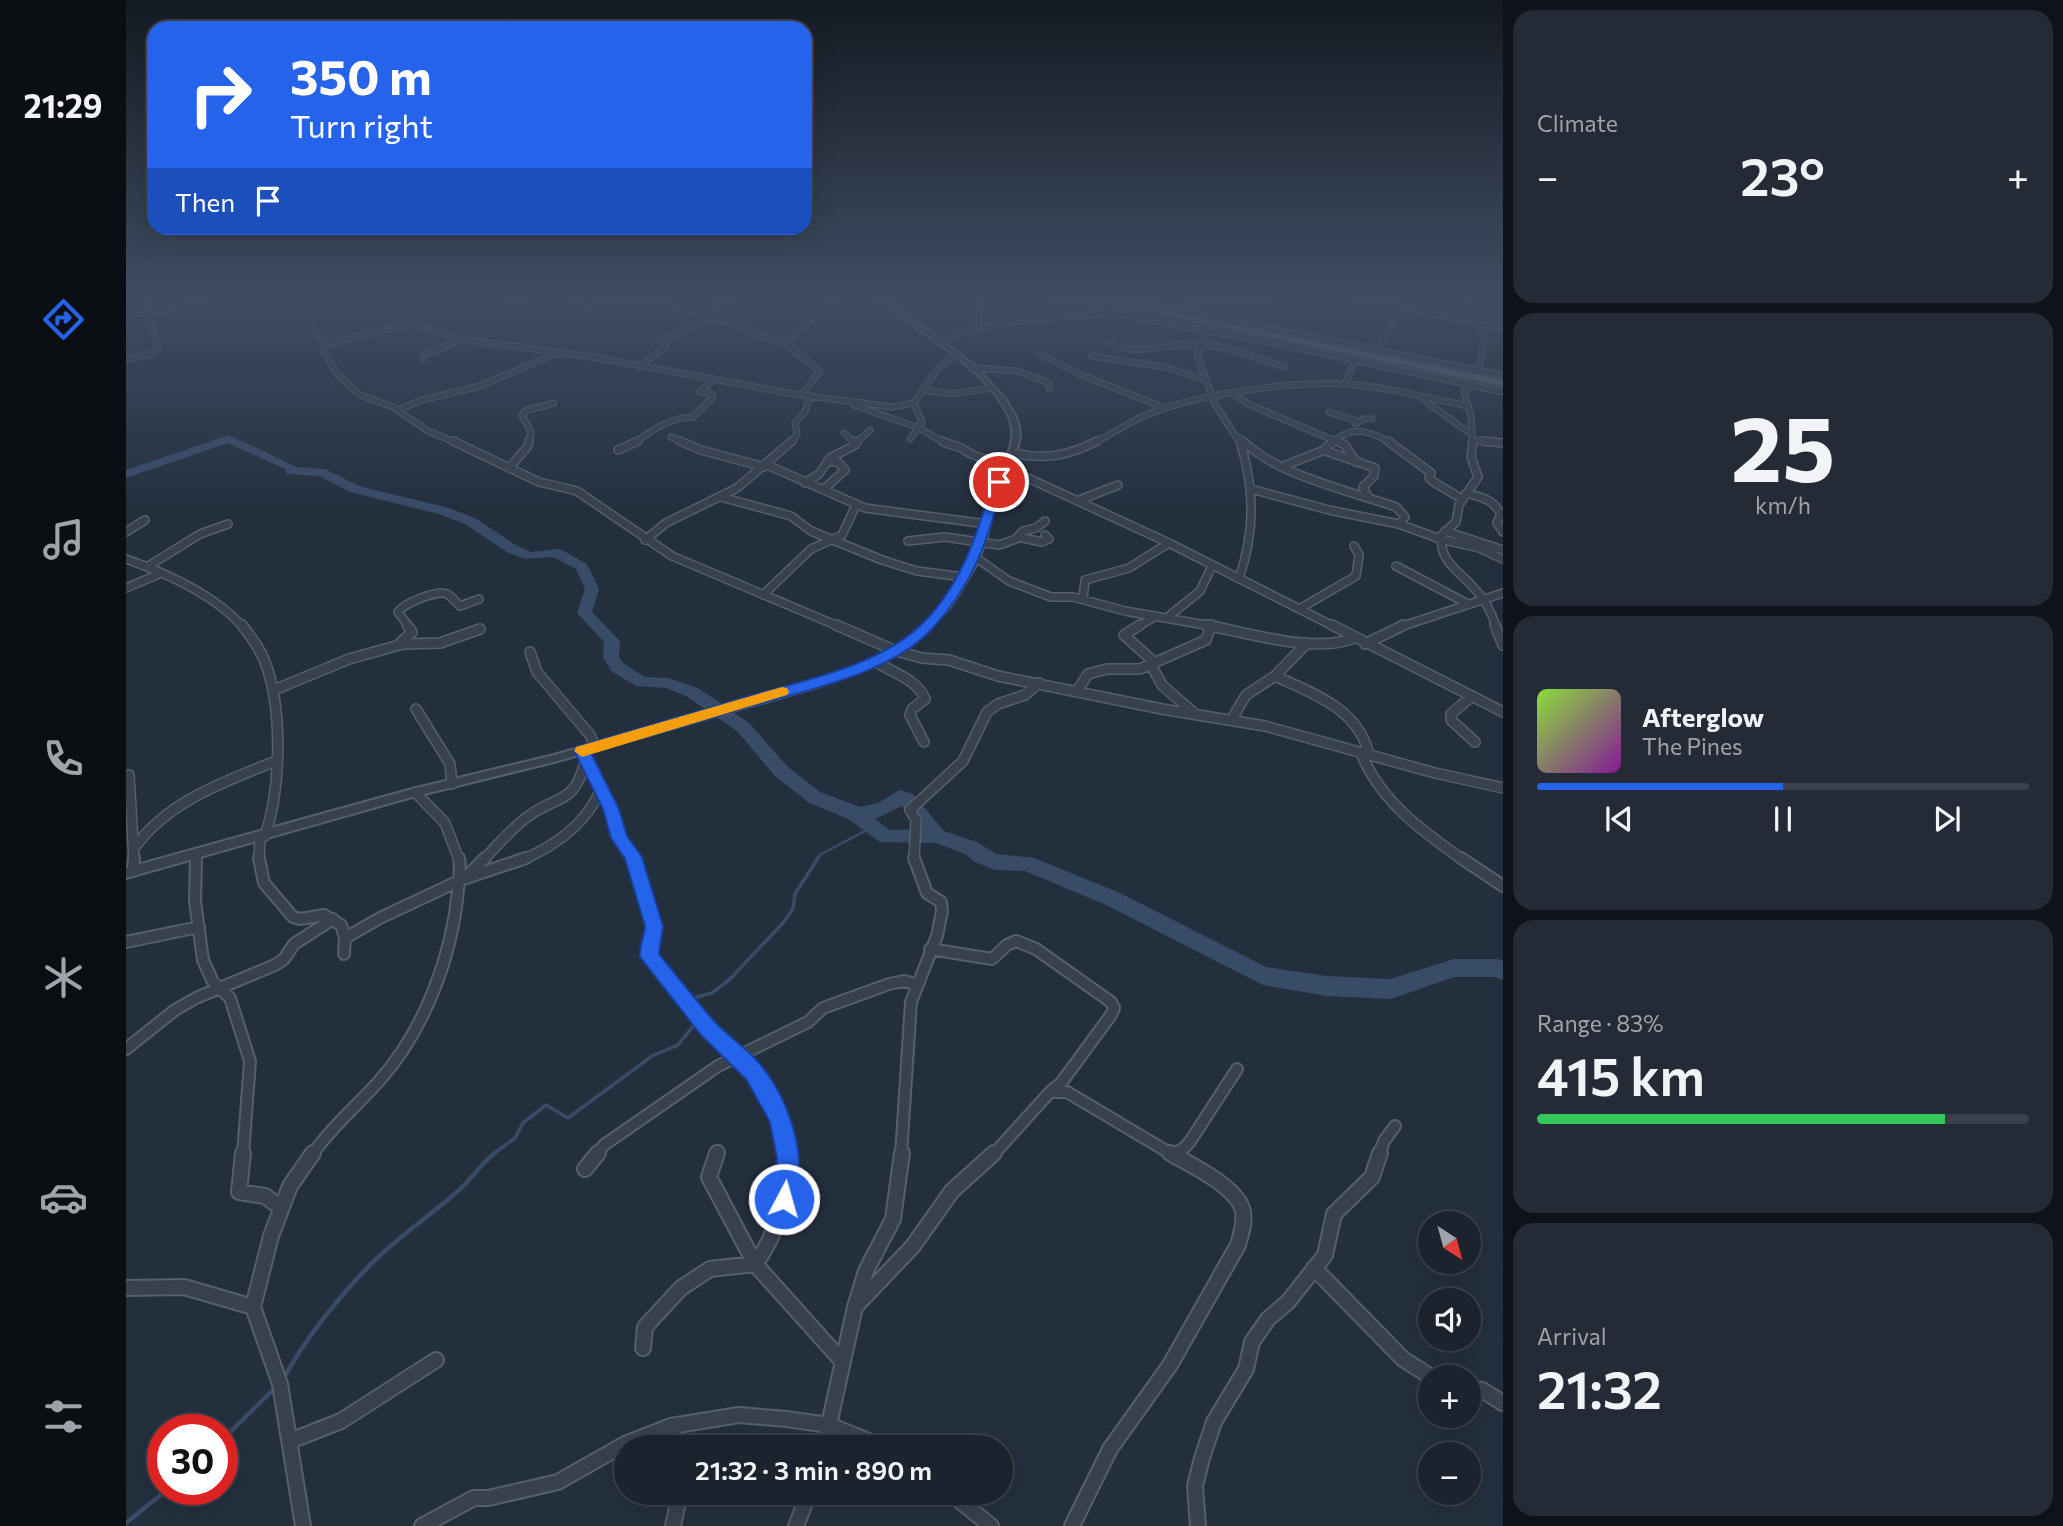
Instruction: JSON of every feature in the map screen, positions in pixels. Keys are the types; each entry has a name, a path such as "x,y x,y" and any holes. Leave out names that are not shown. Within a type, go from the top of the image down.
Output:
{"main road":[{"path":"1438,367 1477,374 1503,383"}],"street":[{"path":"333,367 360,395 398,410 434,434 454,440 539,482 577,491 672,556 896,651 922,658 949,660 990,675 1232,719 1435,774 1503,788"},
{"path":"398,410 422,400 480,386 524,367"},
{"path":"640,367 802,395 892,407 914,403 939,367"},
{"path":"802,395 820,371 816,367"},
{"path":"1066,367 1165,408"},
{"path":"1159,367 1207,380"},
{"path":"1202,367 1213,399 1240,444 1251,489 1255,520 1239,579"},
{"path":"1345,384 1352,367"},
{"path":"1385,367 1503,392"},
{"path":"1447,367 1503,376"},
{"path":"1478,367 1477,374 1464,392 1471,416 1471,457 1478,477 1464,496 1456,522 1440,539 1440,553 1482,599 1503,645"},
{"path":"129,775 135,847 129,872 415,792 584,755 595,747 876,662 896,651 926,627 964,577 981,541 995,490 1010,461 1017,438 1013,418 992,388 971,368"},
{"path":"971,368 1022,372 1049,383 1049,388"},
{"path":"1477,374 1503,370"},
{"path":"618,450 636,443 648,432 693,416 713,397 710,393 700,391 714,379"},
{"path":"850,401 863,409 919,428 947,444 961,447 968,455 992,461 1069,456 1126,424 1165,408 1234,394 1345,384 1468,406"},
{"path":"922,390 951,394 992,388"},
{"path":"1234,394 1248,404 1305,426 1347,447 1356,462"},
{"path":"645,540 666,523 737,488 787,448 797,435 795,423 806,412 810,396"},
{"path":"1419,397 1472,437 1503,443"},
{"path":"509,468 527,446 531,432 522,415 527,410 554,403"},
{"path":"910,439 922,420 914,403"},
{"path":"889,416 892,407"},
{"path":"1329,412 1357,421 1372,419"},
{"path":"1281,467 1323,450 1349,431 1357,421"},
{"path":"805,483 819,474 828,461 853,448 870,430"},
{"path":"1349,431 1391,440 1396,447 1431,473 1429,478 1432,481 1464,496 1484,496 1492,501 1501,514 1497,523 1503,533"},
{"path":"844,433 856,443"},
{"path":"1235,433 1256,454 1281,467 1400,510 1405,517 1399,524"},
{"path":"671,438 701,450 765,466 856,505 902,514 987,524"},
{"path":"1323,450 1375,468 1374,476 1363,487 1368,497"},
{"path":"823,490 845,470 838,462 828,461"},
{"path":"1010,461 1077,501 1169,544 1503,712"},
{"path":"1077,501 1118,485"},
{"path":"1251,489 1319,508 1399,524 1440,539 1479,548 1503,559"},
{"path":"721,497 791,516 811,531 917,571 964,577"},
{"path":"763,595 805,553 842,535 856,505"},
{"path":"126,533 145,520"},
{"path":"908,541 945,537 999,545 1045,521"},
{"path":"147,567 200,534 228,524"},
{"path":"1445,531 1503,550"},
{"path":"1018,537 1042,542 1049,539 1045,535"},
{"path":"1083,599 1082,588 1085,580 1129,568 1169,544"},
{"path":"1299,609 1356,576 1359,555 1354,546"},
{"path":"975,557 1021,586 1051,597 1083,599 1125,611 1307,643 1340,644 1353,638"},
{"path":"126,559 187,584 238,619 262,650 274,690 277,727 274,806 262,836 258,874 268,891 286,906 293,918 324,915 341,925 345,938 344,954"},
{"path":"1168,617 1195,596 1212,566"},
{"path":"1396,566 1468,604"},
{"path":"126,588 159,573"},
{"path":"393,646 412,632 398,612 402,606 439,592 446,593 460,606 479,599"},
{"path":"1366,644 1402,626 1503,593"},
{"path":"1153,664 1124,635 1156,616"},
{"path":"1077,691 1083,679 1097,670 1115,668 1131,671 1206,640 1211,625"},
{"path":"274,690 326,667 393,646 415,642 440,643 480,629"},
{"path":"1232,719 1246,695 1275,676 1307,643"},
{"path":"530,653 537,672 590,735 595,747"},
{"path":"876,662 897,676 912,681 923,692 925,699 912,709 910,715 924,742"},
{"path":"1153,664 1152,673 1162,682 1166,692 1196,714"},
{"path":"1275,676 1342,710 1360,728 1366,740 1368,773 1413,823 1503,886"},
{"path":"827,1435 842,1361 866,1270 893,1219 903,1143 909,1021 915,984 943,918 944,909 941,902 927,893 913,857 916,820 910,810 961,764 972,747 986,713 992,707 1021,700 1039,683"},
{"path":"1472,696 1451,713 1451,720 1475,742"},
{"path":"416,709 450,764 452,784"},
{"path":"584,755 611,809 620,838 634,857 654,933 648,947 650,957 708,1029 754,1072 780,1119 788,1158 784,1199 777,1225 767,1248 755,1264 710,1269 681,1288 645,1327 643,1348"},
{"path":"461,880 527,817 572,793 579,783 584,755"},
{"path":"135,847 160,822 201,792 276,761"},
{"path":"345,938 397,909 461,880 516,862 571,832 591,811 601,789"},
{"path":"303,1526 280,1384 253,1307 261,1265 280,1207 305,1163 322,1140 381,1079 415,1028 442,968 455,922 461,880 460,862 445,823 415,792"},
{"path":"196,855 195,901 207,972 236,1012 250,1061 239,1192 266,1194 280,1207"},
{"path":"126,1049 175,1010 196,998 285,959 294,944 333,919"},
{"path":"126,942 199,927"},
{"path":"855,1307 913,1247 952,1191 985,1163 1061,1083 1114,1008 1111,1002 1036,948 1016,941 1007,945 992,959 930,949"},
{"path":"584,1169 604,1145 699,1077 808,1022 823,1008 839,1001 889,984 904,981 915,984"},
{"path":"1176,1156 1189,1143 1237,1069"},
{"path":"1050,1092 1067,1092 1176,1156 1238,1197 1245,1208 1238,1245 1170,1365 1110,1449 1072,1526"},
{"path":"1198,1526 1195,1486 1214,1422 1246,1369 1252,1342 1260,1329 1288,1302 1325,1255 1334,1214 1372,1177 1384,1141 1395,1126"},
{"path":"718,1151 709,1177 755,1264 842,1361"},
{"path":"1314,1268 1403,1359 1418,1369"},
{"path":"126,1288 184,1287 253,1307"},
{"path":"290,1441 341,1421 436,1360"},
{"path":"1481,1391 1503,1403"},
{"path":"422,1526 474,1498 488,1498 558,1482 625,1444 671,1426 739,1415 829,1425 854,1435"},
{"path":"671,1426 673,1435"},
{"path":"673,1526 677,1505"},
{"path":"796,1526 804,1505"},
{"path":"965,1505 991,1526"}],"waterway":[{"path":"126,474 229,439 291,467 291,471 321,472 355,489 444,511 470,521 512,549 530,556 555,552 582,567 592,589 584,613 612,641 611,657 617,667 642,682 668,683 692,692 743,727 781,771 814,797 854,814"},
{"path":"854,814 879,811 900,797 907,799 937,836"},
{"path":"854,814 887,837 937,836"},
{"path":"817,860 821,854 871,828"},
{"path":"937,836 970,847 982,857 995,862 1027,863 1113,899 1263,976 1326,986 1391,989 1454,968 1497,968 1503,971"},
{"path":"690,999 712,993 730,979 783,923 793,909 795,894 818,858"},
{"path":"492,1155 515,1138 523,1123 546,1105 568,1118 652,1056 678,1045 698,1020"},
{"path":"284,1378 312,1333 360,1275 392,1244 458,1191 495,1153"},
{"path":"238,1424 275,1388"},
{"path":"126,1523 148,1505"}],"slow traffic":[{"path":"582,751 782,692"}],"route":[{"path":"784,1199 788,1158 780,1119 754,1072 708,1029 650,957 648,947 654,926 634,857 620,838 611,809 582,751 832,678 876,662 909,643 958,589 978,549 999,482"}]}
